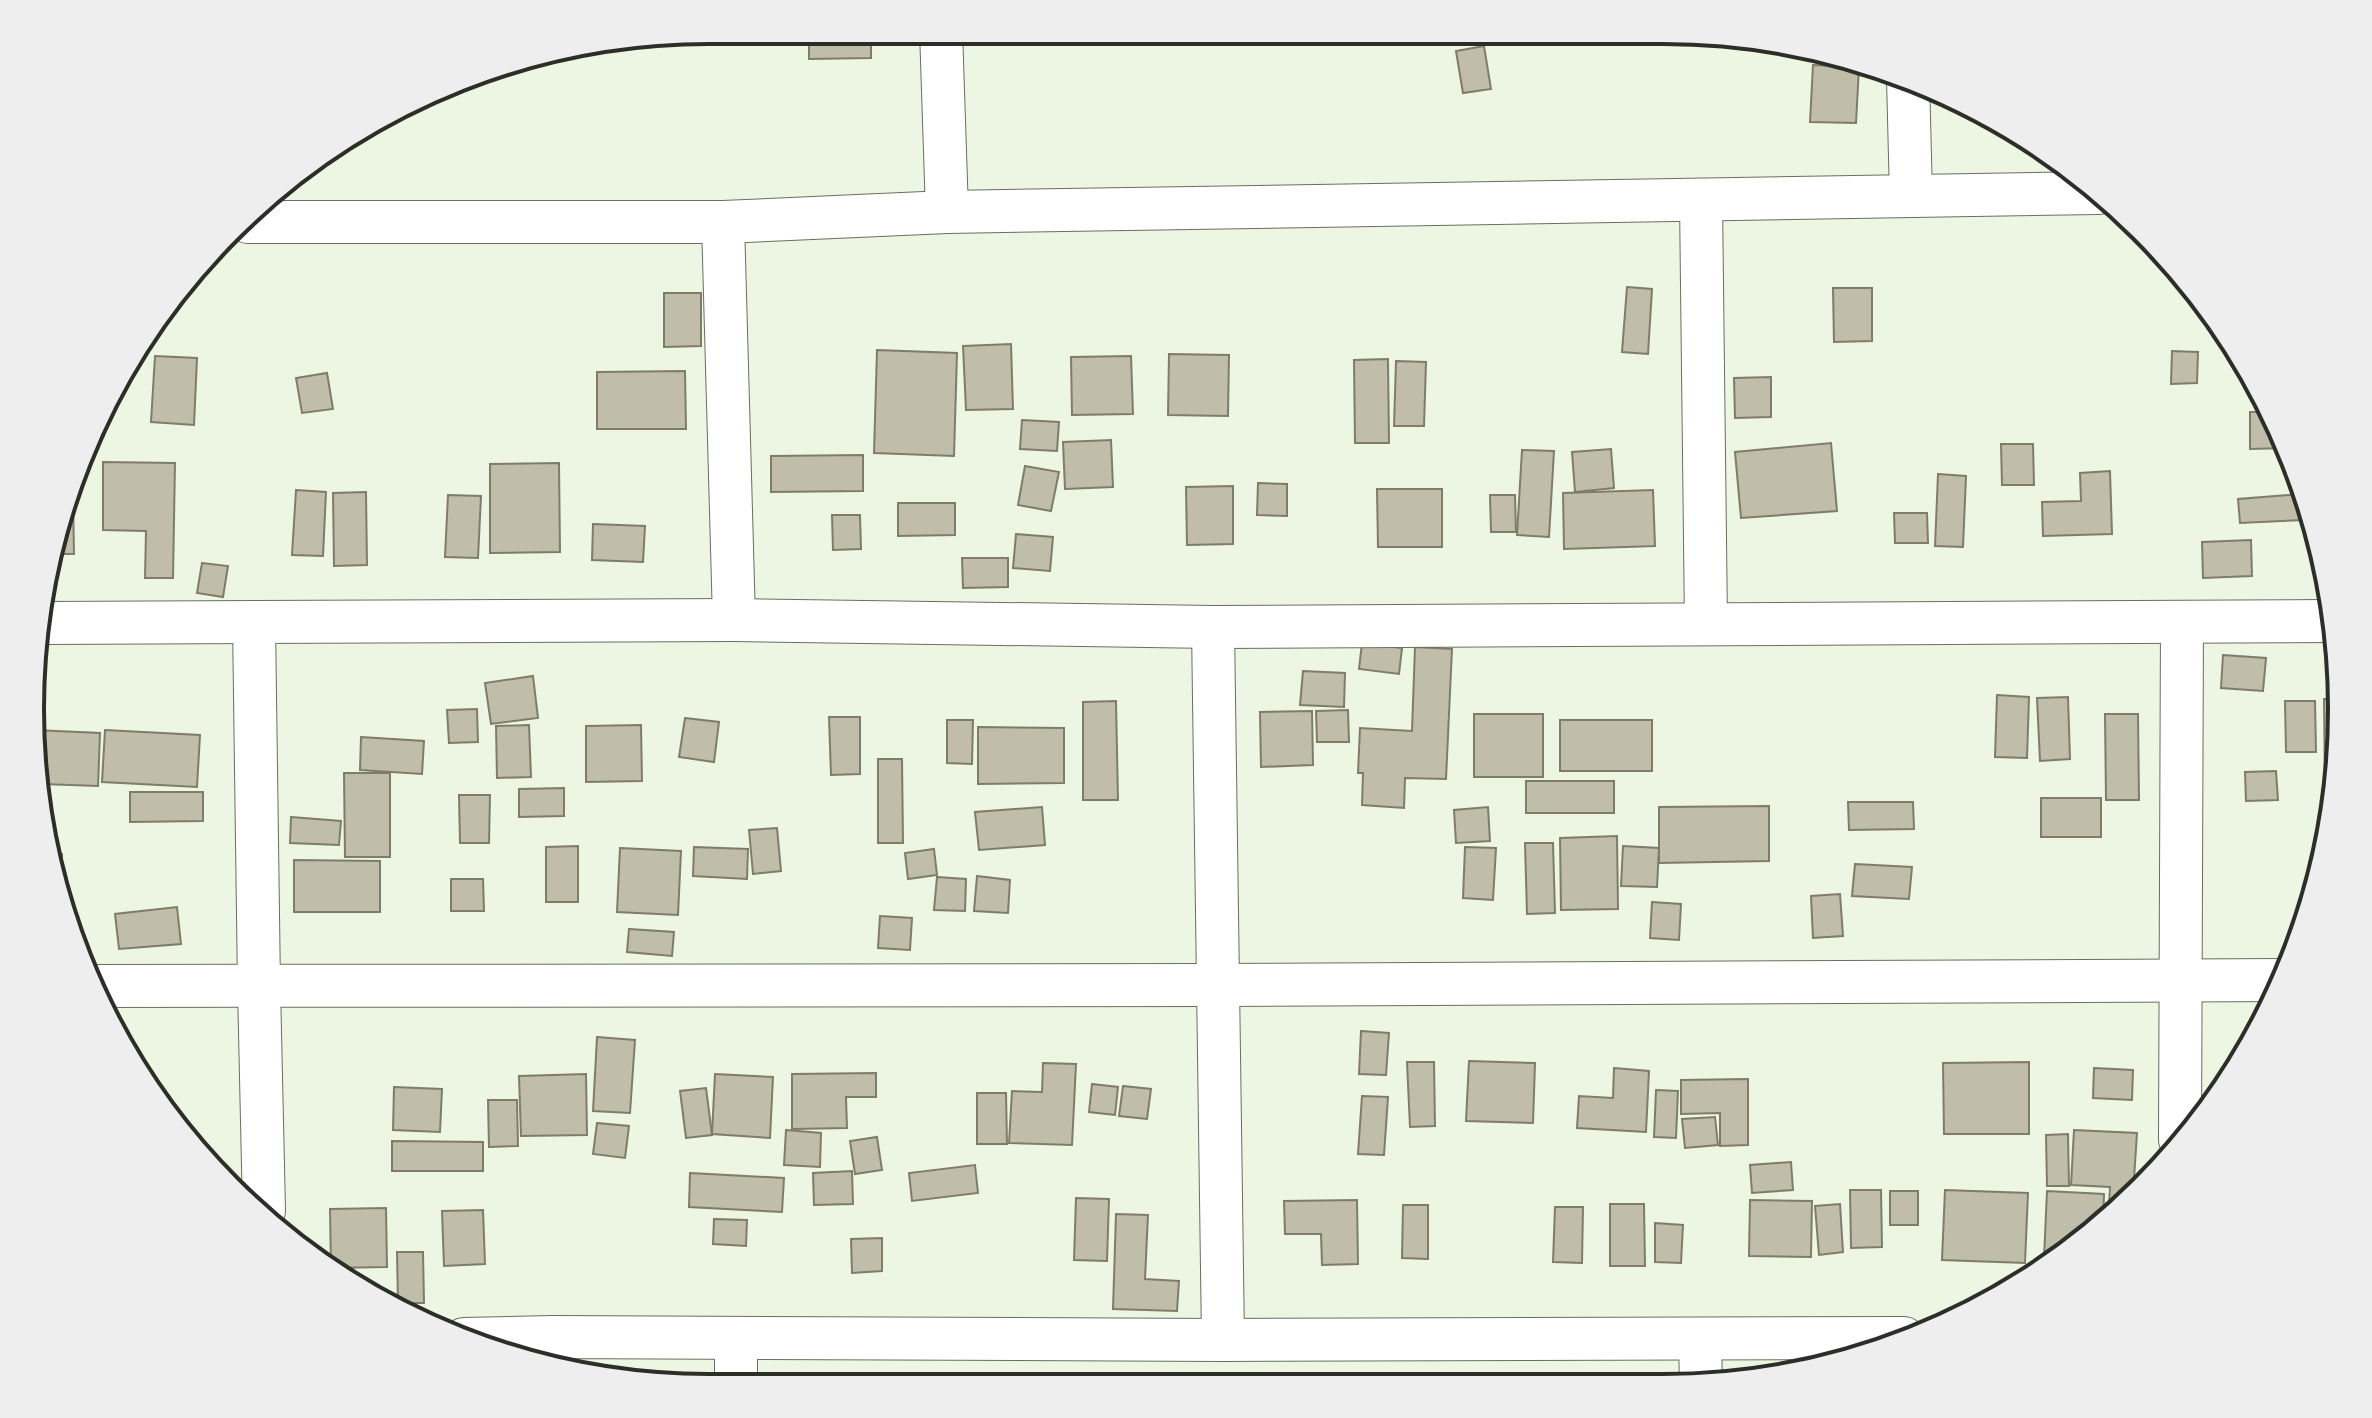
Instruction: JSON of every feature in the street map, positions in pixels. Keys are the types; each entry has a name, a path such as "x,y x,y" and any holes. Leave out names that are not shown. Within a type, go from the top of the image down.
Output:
{"street":[{"path":"941,44 947,212"},
{"path":"1908,92 1911,196"},
{"path":"257,222 723,222 947,212 2082,193"},
{"path":"1701,200 1706,624"},
{"path":"723,222 734,620"},
{"path":"50,623 734,620 1213,627 2322,621"},
{"path":"254,622 264,1202"},
{"path":"2180,1127 2182,622"},
{"path":"1213,627 1223,1340"},
{"path":"105,986 2269,980"},
{"path":"519,1346 552,1350 736,1339 1879,1338"},
{"path":"736,1339 736,1374"},
{"path":"1700,1339 1701,1373"}],"building":[{"path":"809,44 871,44 871,58 809,59"},
{"path":"1484,46 1491,89 1463,93 1456,51"},
{"path":"1813,65 1830,66 1859,74 1856,123 1810,122"},
{"path":"1627,287 1652,289 1648,354 1622,352"},
{"path":"1833,288 1872,288 1872,341 1834,342"},
{"path":"664,293 701,293 701,346 664,347"},
{"path":"1011,344 1013,409 966,410 963,346"},
{"path":"877,350 957,353 954,456 874,453"},
{"path":"2172,351 2198,352 2197,383 2171,384"},
{"path":"1169,354 1229,355 1228,416 1168,415"},
{"path":"155,356 197,358 194,425 151,422"},
{"path":"1131,356 1133,414 1072,415 1071,357"},
{"path":"1388,359 1389,443 1355,443 1354,360"},
{"path":"1396,361 1426,362 1424,426 1394,426"},
{"path":"685,371 686,429 597,429 597,372"},
{"path":"327,373 333,409 302,413 296,378"},
{"path":"1771,377 1771,417 1735,418 1734,378"},
{"path":"2250,412 2257,412 2274,448 2250,449"},
{"path":"1022,420 1059,422 1057,451 1020,449"},
{"path":"1111,440 1113,487 1065,489 1063,442"},
{"path":"1831,443 1837,511 1741,518 1735,452"},
{"path":"2001,444 2033,444 2034,485 2002,485"},
{"path":"1611,449 1614,488 1575,492 1572,452"},
{"path":"1522,450 1554,451 1549,537 1517,535"},
{"path":"863,455 863,491 771,492 771,456"},
{"path":"103,462 175,463 173,578 145,578 146,531 103,530"},
{"path":"559,463 560,552 490,553 490,464"},
{"path":"1025,466 1059,472 1051,511 1018,505"},
{"path":"2110,471 2112,534 2043,536 2042,502 2081,501 2080,473"},
{"path":"1938,474 1966,476 1963,547 1935,546"},
{"path":"1258,483 1287,484 1287,516 1257,515"},
{"path":"1233,486 1233,544 1187,545 1186,487"},
{"path":"1377,489 1442,489 1442,547 1378,547"},
{"path":"296,490 326,492 323,556 292,555"},
{"path":"1653,490 1655,546 1564,549 1563,493"},
{"path":"366,492 367,565 334,566 333,493"},
{"path":"448,495 481,496 478,558 445,557"},
{"path":"1490,495 1515,495 1516,532 1491,532"},
{"path":"2293,495 2300,520 2240,523 2238,499"},
{"path":"898,503 955,503 955,535 898,536"},
{"path":"1894,513 1927,513 1928,543 1895,543"},
{"path":"73,515 74,554 63,554"},
{"path":"832,515 860,515 861,549 833,550"},
{"path":"593,524 645,526 643,562 592,560"},
{"path":"1016,534 1053,537 1050,571 1013,568"},
{"path":"2251,540 2252,576 2203,578 2202,542"},
{"path":"962,558 1008,558 1008,587 963,588"},
{"path":"202,563 228,566 223,597 197,593"},
{"path":"1362,643 1402,648 1399,674 1359,669"},
{"path":"1415,647 1452,649 1446,779 1405,778 1404,808 1362,805 1363,773 1358,773 1360,728 1412,731"},
{"path":"2223,655 2266,658 2263,691 2221,688"},
{"path":"1303,671 1345,673 1344,707 1300,705"},
{"path":"533,676 538,718 491,724 485,683"},
{"path":"1997,695 2029,697 2027,758 1995,757"},
{"path":"2068,697 2070,759 2040,761 2037,698"},
{"path":"2324,699 2328,699 2327,752 2325,772"},
{"path":"1116,701 1118,800 1083,800 1083,702"},
{"path":"2285,701 2315,701 2316,752 2286,752"},
{"path":"477,709 478,742 449,743 447,710"},
{"path":"1348,710 1349,742 1317,742 1316,711"},
{"path":"1312,711 1313,765 1261,767 1260,712"},
{"path":"1474,714 1543,714 1543,777 1474,777"},
{"path":"2105,714 2138,714 2139,800 2106,800"},
{"path":"829,717 860,717 860,774 831,775"},
{"path":"685,718 719,722 714,762 679,757"},
{"path":"947,720 973,720 972,764 947,763"},
{"path":"1560,720 1652,720 1652,771 1560,771"},
{"path":"529,725 531,777 497,778 496,726"},
{"path":"641,725 642,781 586,782 586,726"},
{"path":"978,727 1064,728 1064,783 978,784"},
{"path":"44,730 100,733 98,786 49,784"},
{"path":"105,730 200,735 197,787 102,782"},
{"path":"361,737 424,741 422,774 360,770"},
{"path":"878,759 902,759 903,843 878,843"},
{"path":"2276,771 2278,800 2246,801 2245,772"},
{"path":"344,773 390,773 390,857 345,857"},
{"path":"1526,781 1614,781 1614,813 1526,813"},
{"path":"564,788 564,816 519,817 519,789"},
{"path":"130,792 203,792 203,821 130,822"},
{"path":"459,795 490,795 489,843 460,843"},
{"path":"2041,798 2101,798 2101,837 2041,837"},
{"path":"1848,802 1913,802 1914,829 1849,830"},
{"path":"1769,806 1769,861 1659,863 1659,807"},
{"path":"1042,807 1045,845 979,850 975,812"},
{"path":"1488,807 1490,841 1456,843 1454,810"},
{"path":"291,817 341,821 339,845 290,843"},
{"path":"777,828 781,871 753,874 749,830"},
{"path":"1617,836 1618,909 1561,910 1560,838"},
{"path":"1525,843 1553,843 1555,913 1527,914"},
{"path":"578,846 578,902 546,902 546,847"},
{"path":"1623,846 1659,848 1657,887 1621,886"},
{"path":"694,847 748,849 747,879 693,876"},
{"path":"1465,847 1496,848 1493,900 1463,898"},
{"path":"620,848 681,851 678,915 617,912"},
{"path":"934,849 937,875 908,879 905,853"},
{"path":"294,860 380,861 380,912 294,912"},
{"path":"1855,864 1912,867 1909,899 1852,896"},
{"path":"977,876 1010,880 1008,913 974,911"},
{"path":"937,877 966,879 965,911 934,910"},
{"path":"451,879 483,879 484,911 451,911"},
{"path":"1840,894 1843,936 1813,938 1811,896"},
{"path":"1652,902 1681,904 1679,940 1650,938"},
{"path":"177,907 181,944 119,949 115,914"},
{"path":"880,916 912,918 910,950 878,948"},
{"path":"629,929 674,932 672,956 627,952"},
{"path":"1361,1031 1389,1033 1386,1075 1359,1074"},
{"path":"597,1037 635,1040 630,1113 593,1111"},
{"path":"1469,1061 1535,1063 1533,1123 1466,1121"},
{"path":"1407,1062 1434,1062 1435,1126 1410,1127"},
{"path":"2029,1062 2029,1134 1944,1134 1943,1063"},
{"path":"1043,1063 1076,1064 1072,1145 1009,1143 1012,1091 1042,1092"},
{"path":"1614,1068 1649,1071 1646,1132 1577,1128 1579,1096 1613,1098"},
{"path":"2094,1068 2133,1070 2132,1100 2093,1098"},
{"path":"876,1073 876,1097 846,1097 847,1128 792,1129 792,1074"},
{"path":"586,1074 587,1135 521,1136 519,1076"},
{"path":"715,1074 773,1077 770,1138 712,1134"},
{"path":"1748,1079 1748,1145 1720,1146 1720,1113 1681,1114 1681,1080"},
{"path":"1092,1084 1118,1087 1115,1115 1089,1112"},
{"path":"1123,1086 1151,1089 1147,1119 1119,1116"},
{"path":"394,1087 442,1089 440,1132 393,1130"},
{"path":"706,1088 712,1135 686,1138 680,1091"},
{"path":"1656,1090 1678,1091 1676,1138 1654,1137"},
{"path":"977,1093 1006,1093 1007,1144 977,1144"},
{"path":"1362,1096 1388,1097 1384,1155 1358,1154"},
{"path":"488,1100 517,1100 518,1146 489,1147"},
{"path":"1715,1117 1718,1145 1685,1148 1682,1119"},
{"path":"597,1123 629,1126 625,1158 593,1154"},
{"path":"786,1130 821,1133 820,1167 784,1165"},
{"path":"2074,1130 2137,1133 2134,1178 2109,1201 2110,1187 2071,1185"},
{"path":"2068,1134 2069,1186 2047,1186 2046,1135"},
{"path":"877,1137 882,1170 855,1174 850,1141"},
{"path":"392,1141 483,1142 483,1171 392,1171"},
{"path":"1791,1162 1793,1190 1752,1193 1750,1165"},
{"path":"975,1165 978,1193 912,1201 909,1173"},
{"path":"852,1171 853,1204 814,1205 813,1173"},
{"path":"690,1173 784,1178 782,1212 689,1207"},
{"path":"1850,1190 1881,1190 1882,1247 1851,1248"},
{"path":"1945,1190 2028,1193 2025,1263 1942,1260"},
{"path":"1890,1191 1918,1191 1918,1225 1890,1225"},
{"path":"2047,1191 2104,1194 2104,1207 2044,1254"},
{"path":"1076,1198 1109,1199 1107,1261 1074,1260"},
{"path":"1357,1200 1358,1264 1322,1265 1321,1234 1285,1234 1284,1201"},
{"path":"1750,1200 1812,1201 1811,1257 1749,1256"},
{"path":"1610,1204 1644,1204 1645,1266 1610,1266"},
{"path":"1840,1204 1843,1252 1819,1255 1815,1206"},
{"path":"1403,1205 1428,1205 1428,1259 1402,1258"},
{"path":"1555,1207 1583,1207 1582,1263 1553,1262"},
{"path":"386,1208 387,1267 349,1268 331,1256 330,1209"},
{"path":"483,1210 485,1264 444,1266 442,1211"},
{"path":"1116,1214 1148,1215 1145,1279 1179,1281 1177,1311 1113,1309"},
{"path":"714,1219 747,1220 746,1246 713,1244"},
{"path":"1655,1223 1683,1225 1681,1263 1655,1262"},
{"path":"882,1238 882,1271 852,1273 851,1239"},
{"path":"397,1252 423,1252 424,1303 411,1303 398,1296"}]}
